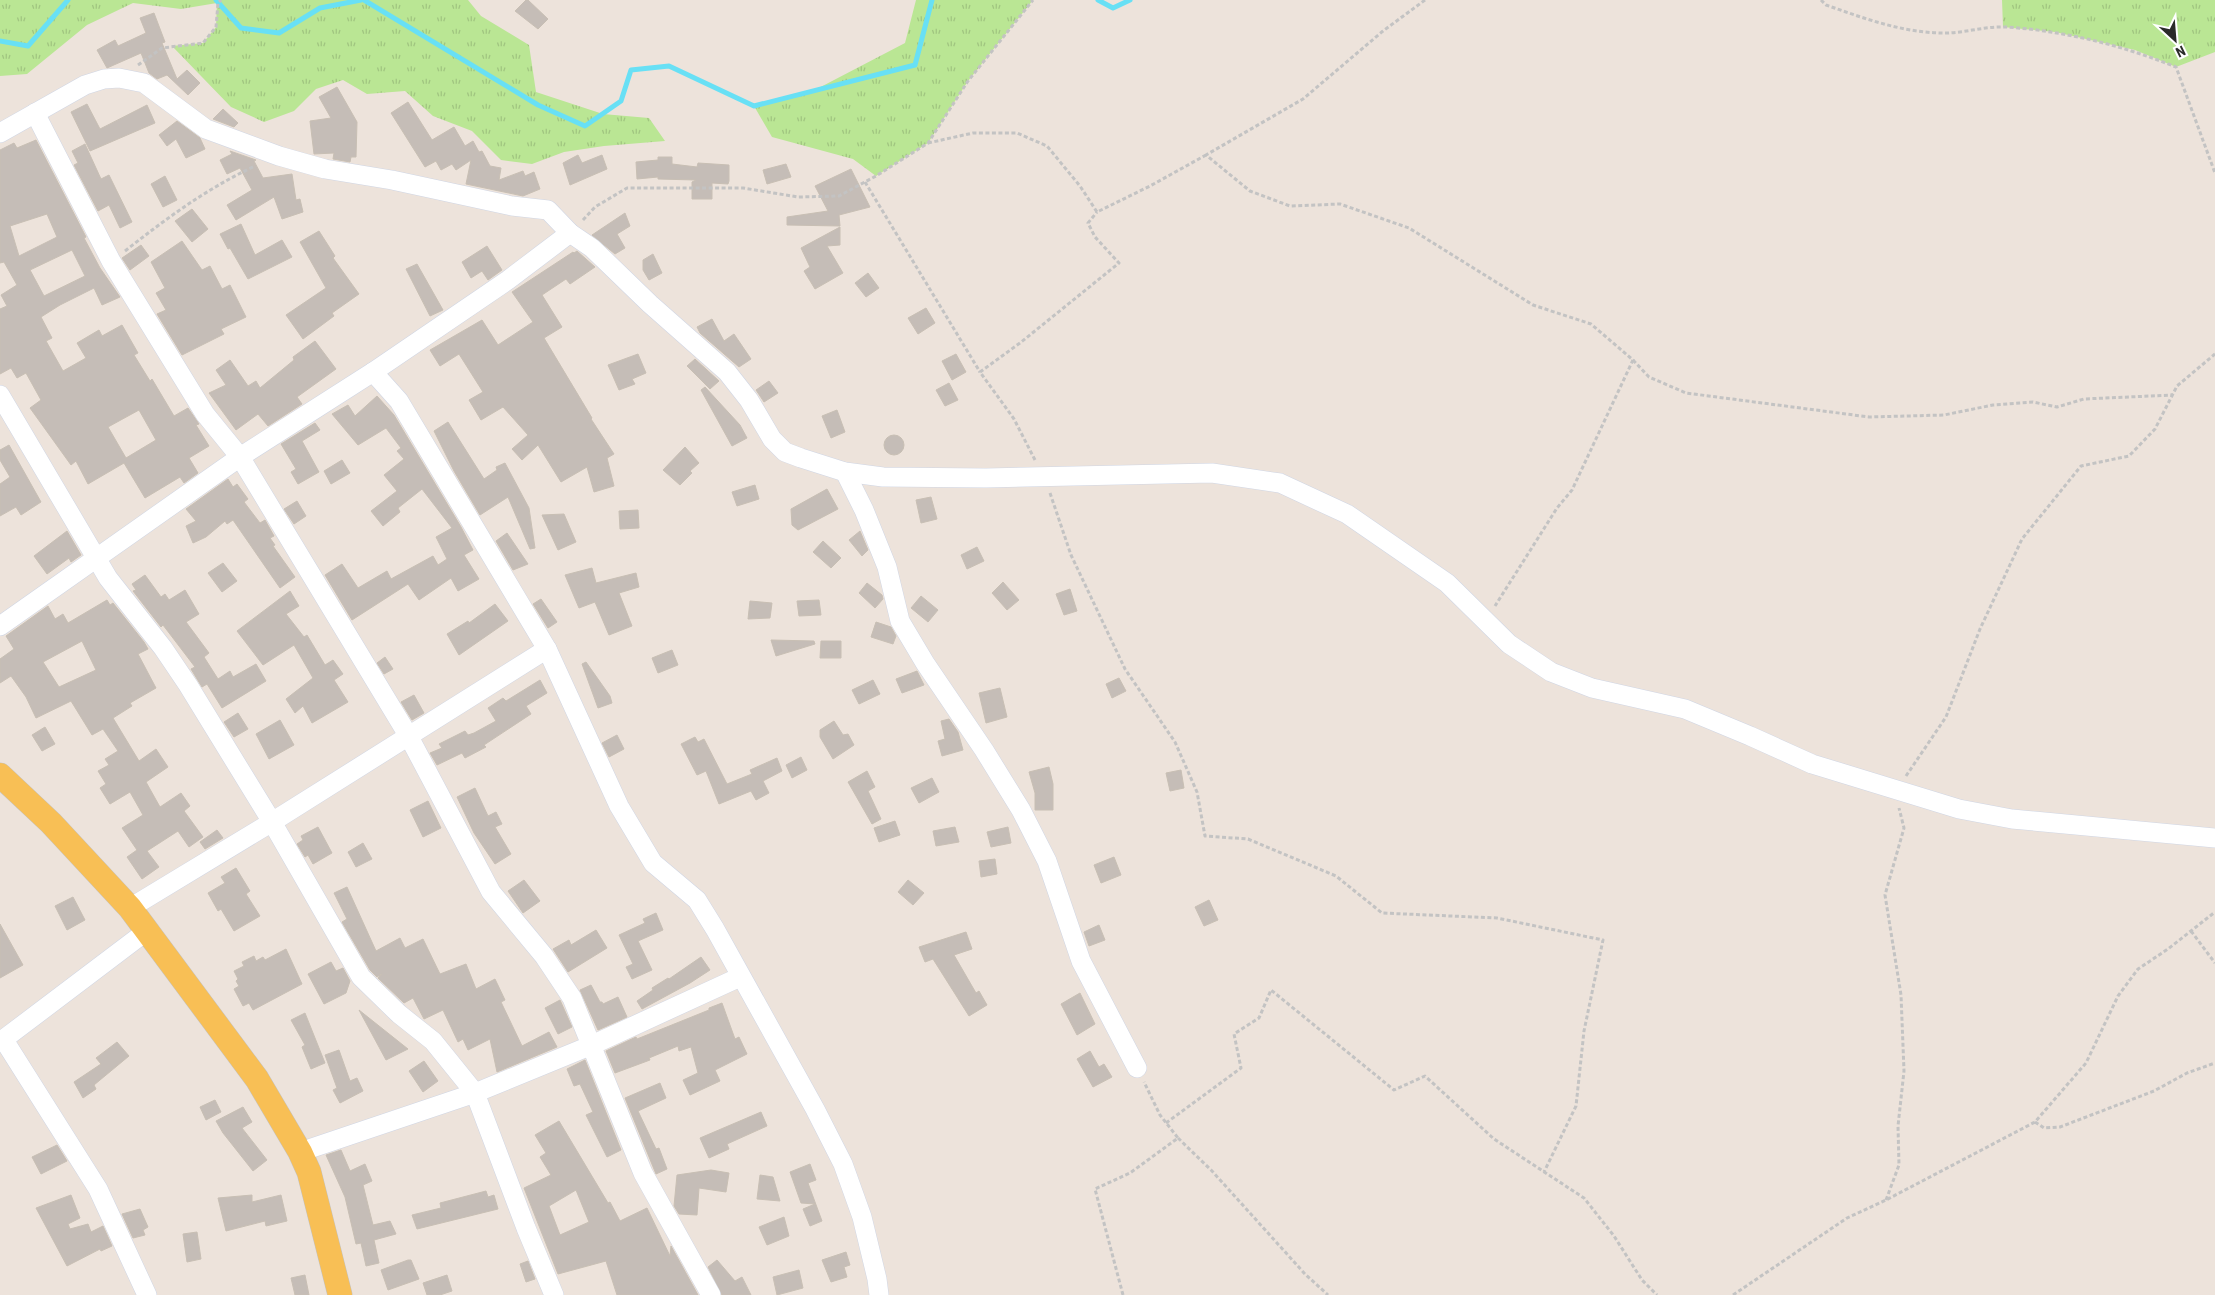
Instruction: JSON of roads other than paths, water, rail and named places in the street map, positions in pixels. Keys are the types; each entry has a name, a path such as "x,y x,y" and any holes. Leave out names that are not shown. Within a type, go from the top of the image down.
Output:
{"main road":[{"path":"0,775 51,822 130,908 257,1079 300,1152 308,1172 337,1294"}],"street":[{"path":"0,133 85,85 104,79 119,78 144,83 206,129 279,156 325,169 392,180 512,206 548,210 570,233 592,248 650,304 727,372 750,400 772,439 785,452 845,472 883,477 1044,477 1212,473 1280,484 1347,514 1447,583 1510,644 1551,672 1592,688 1685,709 1812,764 1895,791 1959,809 2012,819 2215,838"},
{"path":"35,113 111,261 205,414 240,457 408,735 491,892 544,956 572,998 643,1173 712,1295"},
{"path":"0,626 98,559 240,457 373,372 508,280 570,233"},
{"path":"373,372 400,401 546,649 619,806 653,863 697,900 716,929 740,977 843,1164 862,1216 878,1279 879,1295"},
{"path":"0,395 108,578 163,648 188,685 272,822 361,977 399,1014 433,1041 475,1093 526,1228 554,1295"},
{"path":"845,472 864,510 887,567 900,621 925,663 984,750 1021,810 1047,861 1081,961 1137,1068"},
{"path":"130,908 272,822 546,649"},
{"path":"147,1295 98,1189 2,1041 148,930"},
{"path":"300,1152 475,1093 592,1045 740,977"}],"waterway":[{"path":"0,41 28,46 68,0"},
{"path":"216,0 241,28 279,33 320,8 361,0"},
{"path":"364,0 538,105 585,126 621,101 631,70 669,66 754,106 915,65 932,0"},
{"path":"1098,0 1113,8 1130,0"}]}
